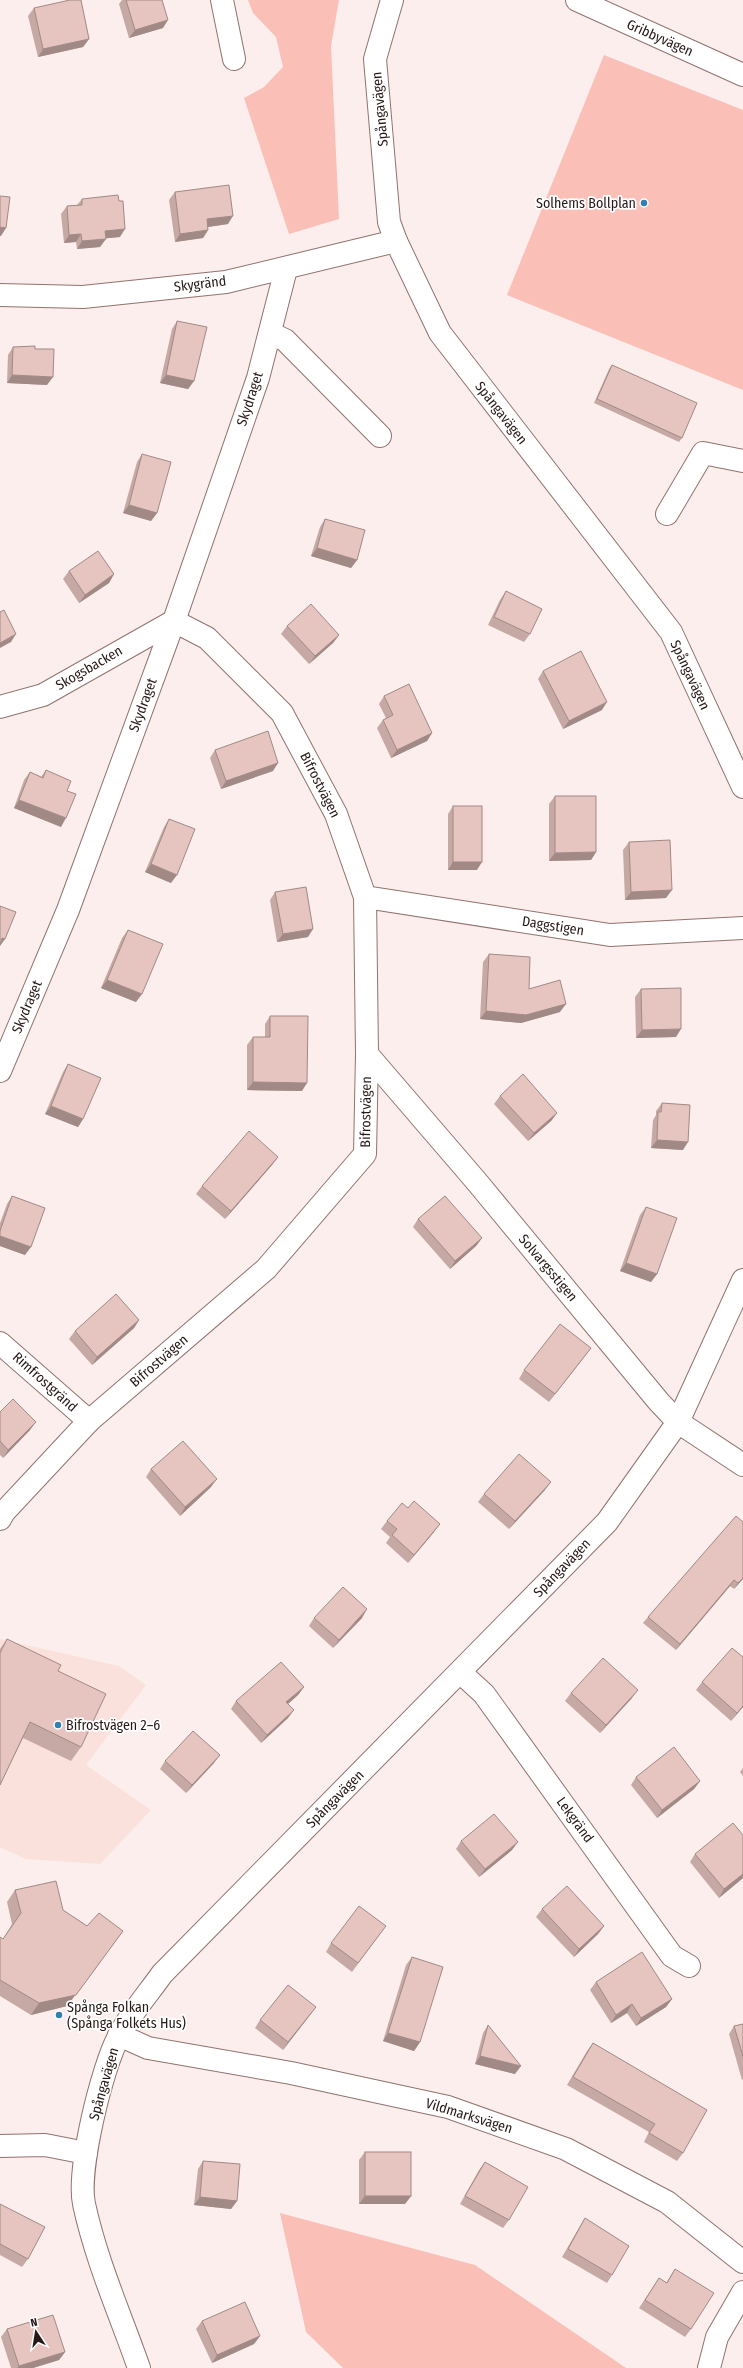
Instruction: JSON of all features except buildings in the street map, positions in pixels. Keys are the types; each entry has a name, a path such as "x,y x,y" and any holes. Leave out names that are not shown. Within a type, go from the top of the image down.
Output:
{"street":[{"path":"222,0 234,59"},
{"name":"Spångavägen","path":"392,0 375,59 389,222 396,241 440,333 670,632 743,787"},
{"name":"Gribbyvägen","path":"577,0 743,75"},
{"name":"Skygränd","path":"0,295 83,297 226,282 286,269 396,241"},
{"name":"Skydraget","path":"0,1071 68,910 174,621 258,378 286,269"},
{"path":"270,333 284,340 380,436"},
{"path":"667,514 703,453 743,461"},
{"name":"Skogsbacken","path":"0,707 43,695 174,621"},
{"name":"Bifrostvägen","path":"0,1519 4,1512 89,1421 266,1269 365,1154 367,1054 365,897 336,814 282,713 207,638 174,621"},
{"name":"Daggstigen","path":"365,897 610,935 743,928"},
{"name":"Solvargsstigen","path":"367,1054 678,1422 743,1465"},
{"name":"Spångavägen","path":"139,2368 102,2266 84,2202 86,2153 108,2061 119,2035 162,1974 607,1522 678,1422 743,1280"},
{"name":"Rimfrostgränd","path":"0,1343 89,1421"},
{"name":"Lekgränd","path":"460,1672 484,1694 672,1956 690,1966"},
{"name":"Vildmarksvägen","path":"119,2035 148,2048 291,2074 448,2107 558,2146 667,2202 743,2262"},
{"path":"0,2146 45,2145 86,2153"},
{"path":"709,2368 717,2337 743,2292"}],"shaded area":[{"path":"248,0 339,0 331,46 339,219 289,234 244,98 264,87 283,67 276,37 253,13"},
{"name":"Solhems Bollplan","path":"604,55 743,110 743,390 507,295"},
{"name":"Bifrostvägen 2–6","path":"0,1639 119,1666 146,1685 86,1765 151,1810 100,1864 26,1859 0,1847"},
{"path":"280,2213 475,2265 626,2368 343,2368 306,2332"}],"place":[{"name":"Solhems Bollplan","path":"644,203"},
{"name":"Bifrostvägen 2–6","path":"58,1725"},
{"name":"Spånga Folkan (Spånga Folkets Hus)","path":"59,2015"}]}
